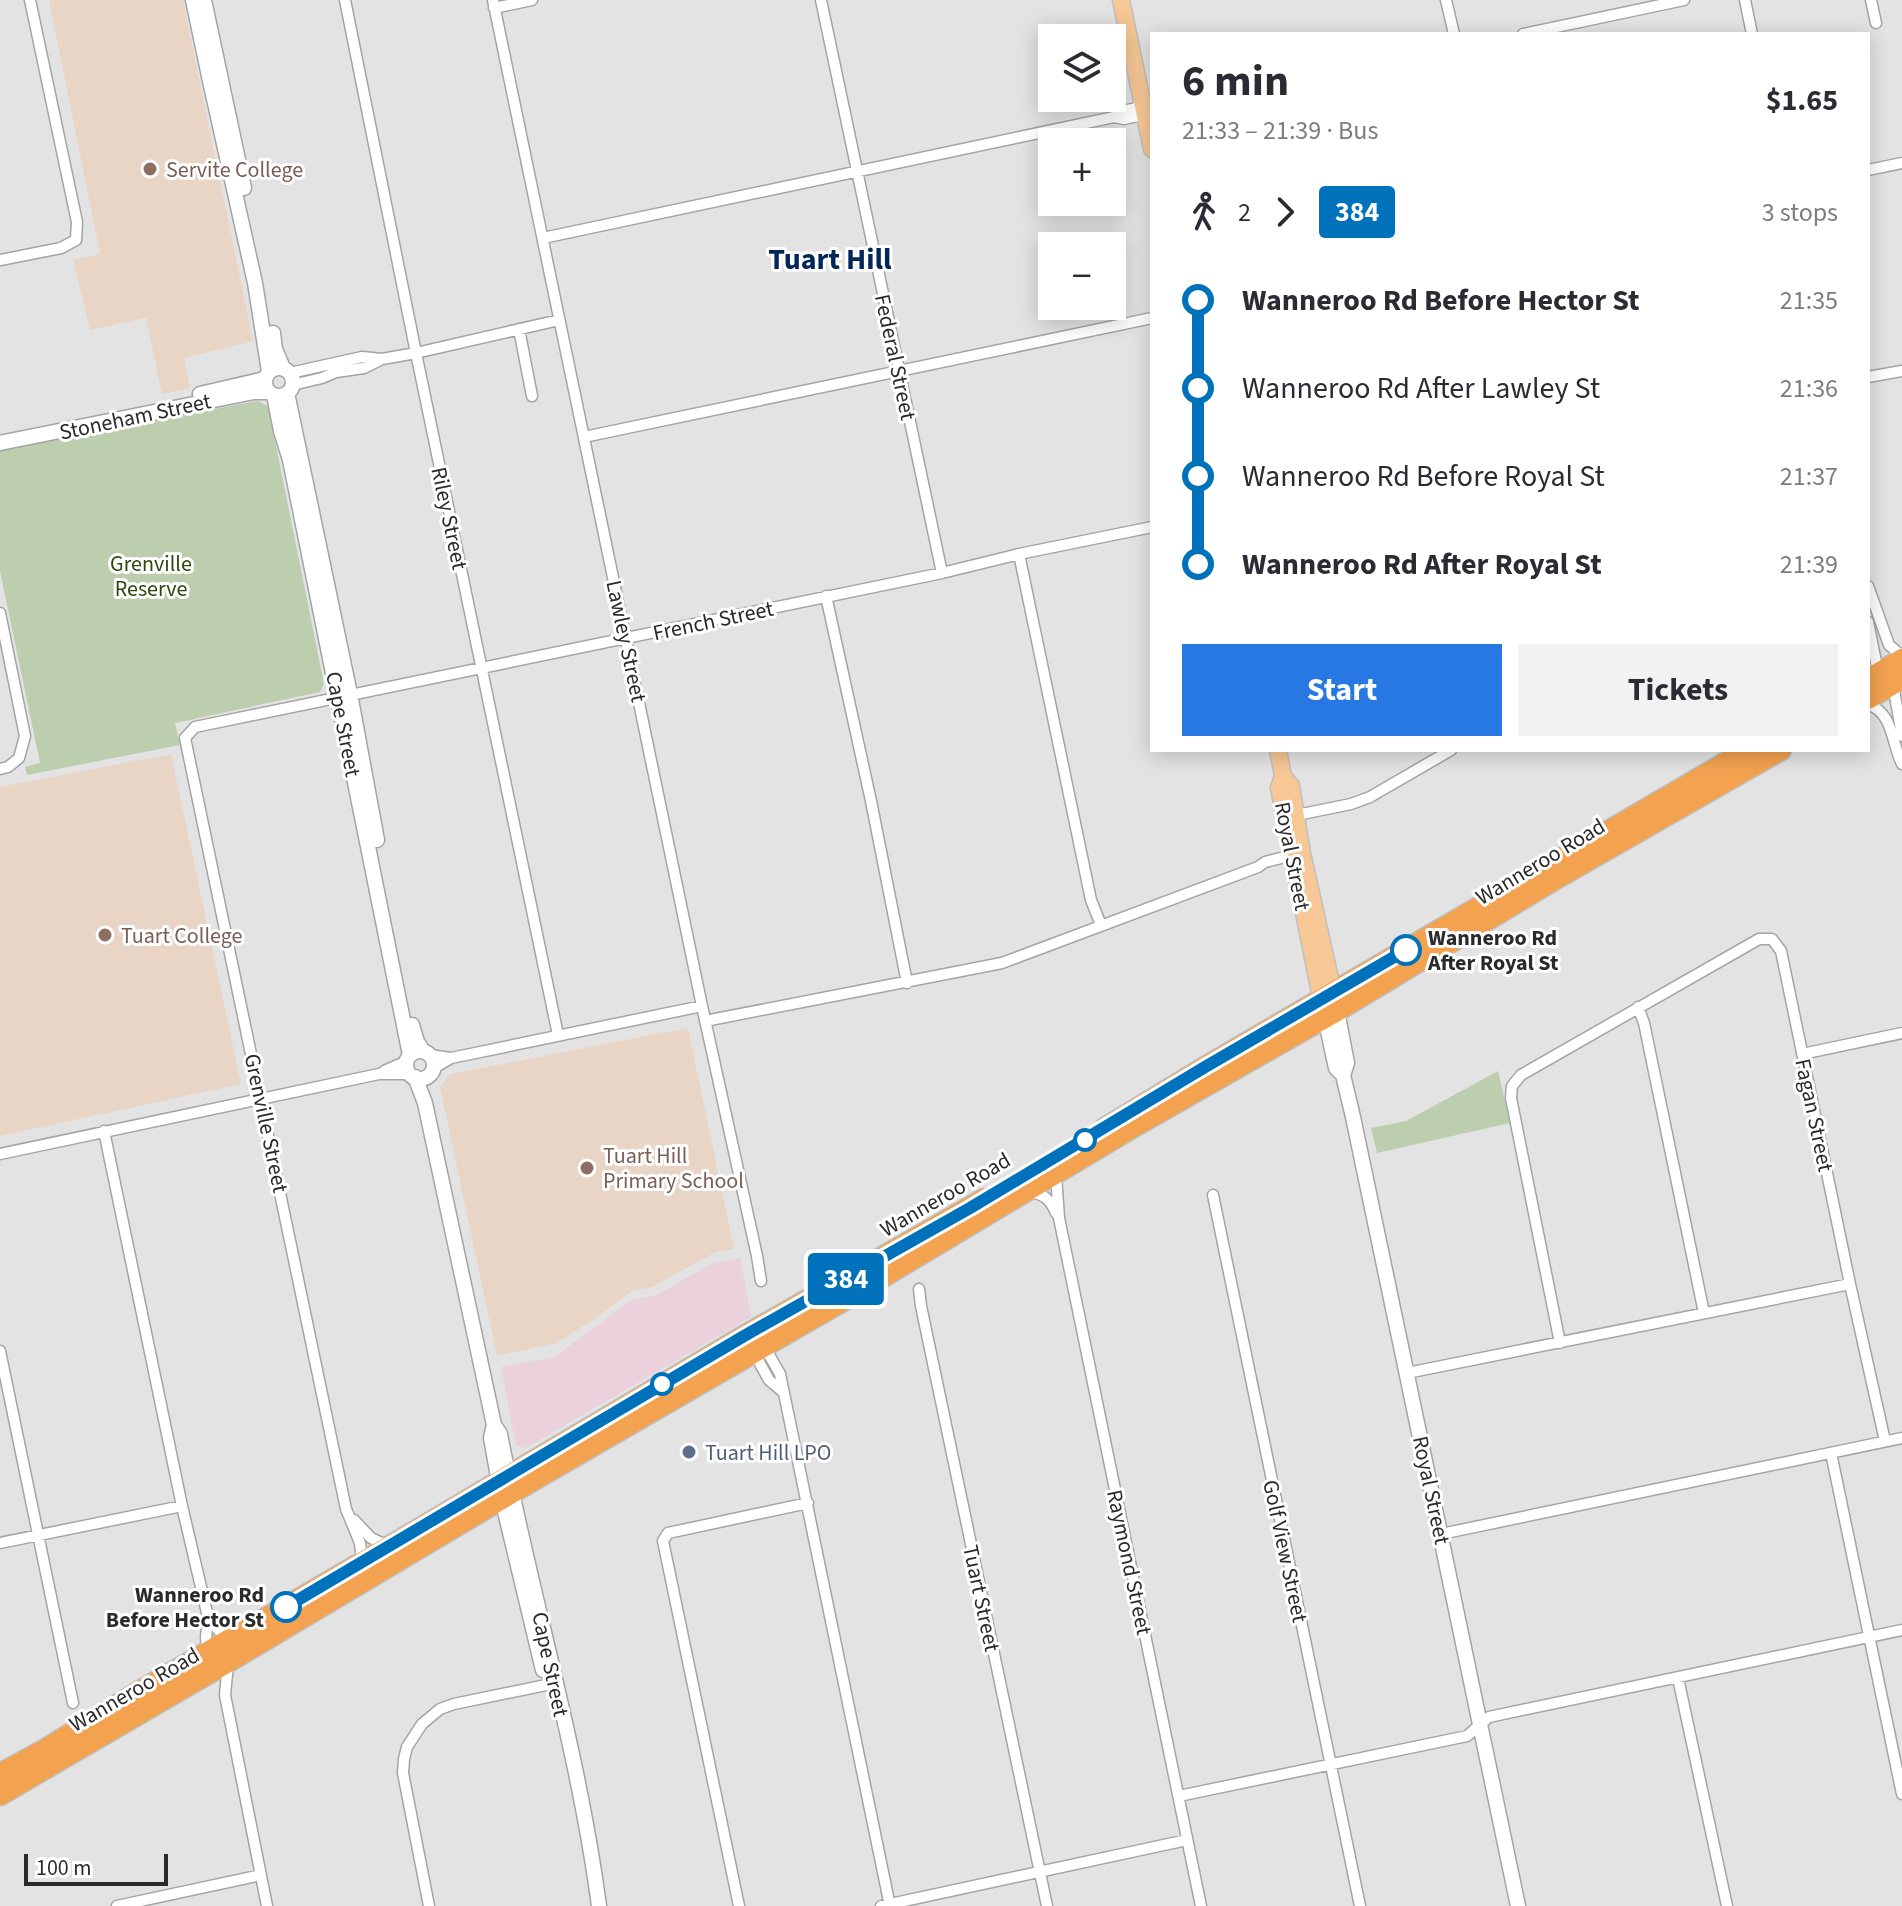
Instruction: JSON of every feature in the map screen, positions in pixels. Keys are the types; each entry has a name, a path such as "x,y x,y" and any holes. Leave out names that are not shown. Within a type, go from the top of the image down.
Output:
{"highway":[{"path":"1870,699 1902,657"},
{"name":"Wanneroo Road","path":"0,1795 475,1515 531,1461 643,1396 754,1341 1056,1173 1744,752"},
{"name":"Wanneroo Road","path":"0,1774 362,1562 644,1417 733,1366 754,1341 970,1208 1778,752"},
{"path":"643,1396 654,1400 663,1398 733,1366"},
{"path":"591,1426 636,1412 644,1417"}],"main road":[{"path":"1121,0 1148,110"},
{"name":"Royal Street","path":"1278,752 1283,776 1279,788 1291,816 1329,1005"}],"street":[{"path":"0,260 61,248 76,240 77,222 30,0"},
{"name":"Cape Street","path":"193,0 279,382 425,1103 494,1425 501,1439 510,1532 551,1684 592,1906"},
{"name":"Cape Street","path":"204,0 272,320 279,382"},
{"name":"Riley Street","path":"345,0 558,1035"},
{"path":"493,4 532,0"},
{"name":"Federal Street","path":"821,0 942,573"},
{"path":"1446,0 1454,32"},
{"path":"1532,32 1684,0"},
{"path":"1745,0 1752,32"},
{"path":"1871,0 1876,23"},
{"name":"Lawley Street","path":"493,4 761,1281"},
{"path":"543,238 1114,117 1122,111 1148,110"},
{"path":"1870,170 1902,163"},
{"path":"584,437 1150,318"},
{"name":"Stoneham Street","path":"0,443 254,392 362,357 382,359 416,353 559,320"},
{"path":"519,329 532,396"},
{"path":"1870,378 1902,371"},
{"name":"Stoneham Street","path":"0,434 224,387 279,382"},
{"name":"French Street","path":"185,738 195,727 1150,527"},
{"path":"1019,554 1091,900 1101,925"},
{"path":"1870,592 1889,645 1902,657"},
{"path":"826,596 907,983"},
{"path":"0,613 25,736 19,758 0,769"},
{"path":"1870,632 1877,667 1894,690 1902,736"},
{"path":"1870,703 1882,711 1887,720 1902,764"},
{"name":"Grenville Street","path":"185,738 346,1509 360,1543 362,1562"},
{"path":"1291,816 1370,797 1448,752"},
{"path":"705,1021 1002,963 1258,867 1266,868 1298,858"},
{"name":"Fagan Street","path":"1638,1007 1759,939 1772,939 1781,951 1885,1441"},
{"name":"Royal Street","path":"1329,1005 1347,1063 1343,1075 1518,1906"},
{"path":"0,1154 702,1006"},
{"path":"1560,1343 1511,1098 1512,1086 1521,1075 1638,1007 1644,1023 1704,1313"},
{"path":"1802,1054 1902,1033"},
{"path":"104,1131 208,1617 207,1652"},
{"name":"Raymond Street","path":"1056,1173 1059,1218 1201,1906"},
{"path":"1024,1191 1044,1195 1059,1218"},
{"name":"Golf View Street","path":"1213,1195 1360,1906"},
{"path":"1407,1373 1850,1284"},
{"name":"Tuart Street","path":"919,1289 1047,1906"},
{"path":"754,1341 780,1374 887,1905 1187,1840"},
{"path":"0,1351 73,1703"},
{"name":"Cape Street","path":"494,1425 491,1438 506,1487 587,1835 599,1906"},
{"path":"1441,1534 1902,1438"},
{"path":"501,1439 510,1451 531,1461"},
{"path":"1831,1453 1902,1794"},
{"path":"739,1906 663,1541 668,1533 808,1503"},
{"path":"0,1543 182,1506"},
{"path":"346,1509 365,1533 389,1547"},
{"path":"475,1515 493,1517 510,1532"},
{"path":"208,1617 218,1630 235,1636"},
{"path":"1179,1796 1467,1736 1489,1717 1902,1630"},
{"path":"228,1662 225,1695 267,1906"},
{"path":"1678,1678 1727,1906"},
{"path":"193,1681 210,1684 225,1695"},
{"path":"429,1906 403,1773 407,1747 422,1724 440,1709 551,1684"},
{"path":"117,1906 261,1875"}],"shaded area":[{"name":"Servite College","path":"49,0 183,0 253,341 184,358 190,388 162,394 146,318 90,330 73,260 100,254"},
{"name":"Tuart College","path":"171,754 241,1084 0,1136 0,787"},
{"name":"Tuart Hill Primary School","path":"688,1028 734,1249 714,1253 652,1287 632,1291 557,1343 497,1356 440,1087 450,1074"},
{"path":"740,1258 751,1317 526,1448 516,1446 501,1367 554,1357 632,1300 657,1295 711,1264"}],"green space":[{"name":"Grenville Reserve","path":"258,401 268,406 324,684 320,692 175,723 180,745 27,775 25,767 40,763 0,571 0,449"},
{"path":"1498,1071 1510,1123 1377,1153 1371,1128 1406,1121"}],"bus line":[{"name":"384","path":"286,1607 1406,950"}],"place":[{"name":"Servite College","path":"150,169"},
{"name":"Tuart College","path":"105,935"},
{"name":"Wanneroo Rd After Royal St","path":"1406,950"},
{"name":"Tuart Hill Primary School","path":"587,1168"},
{"name":"Tuart Hill LPO","path":"689,1452"},
{"name":"Wanneroo Rd Before Hector St","path":"286,1607"}],"district":[{"name":"Tuart Hill","path":"830,259"}]}
